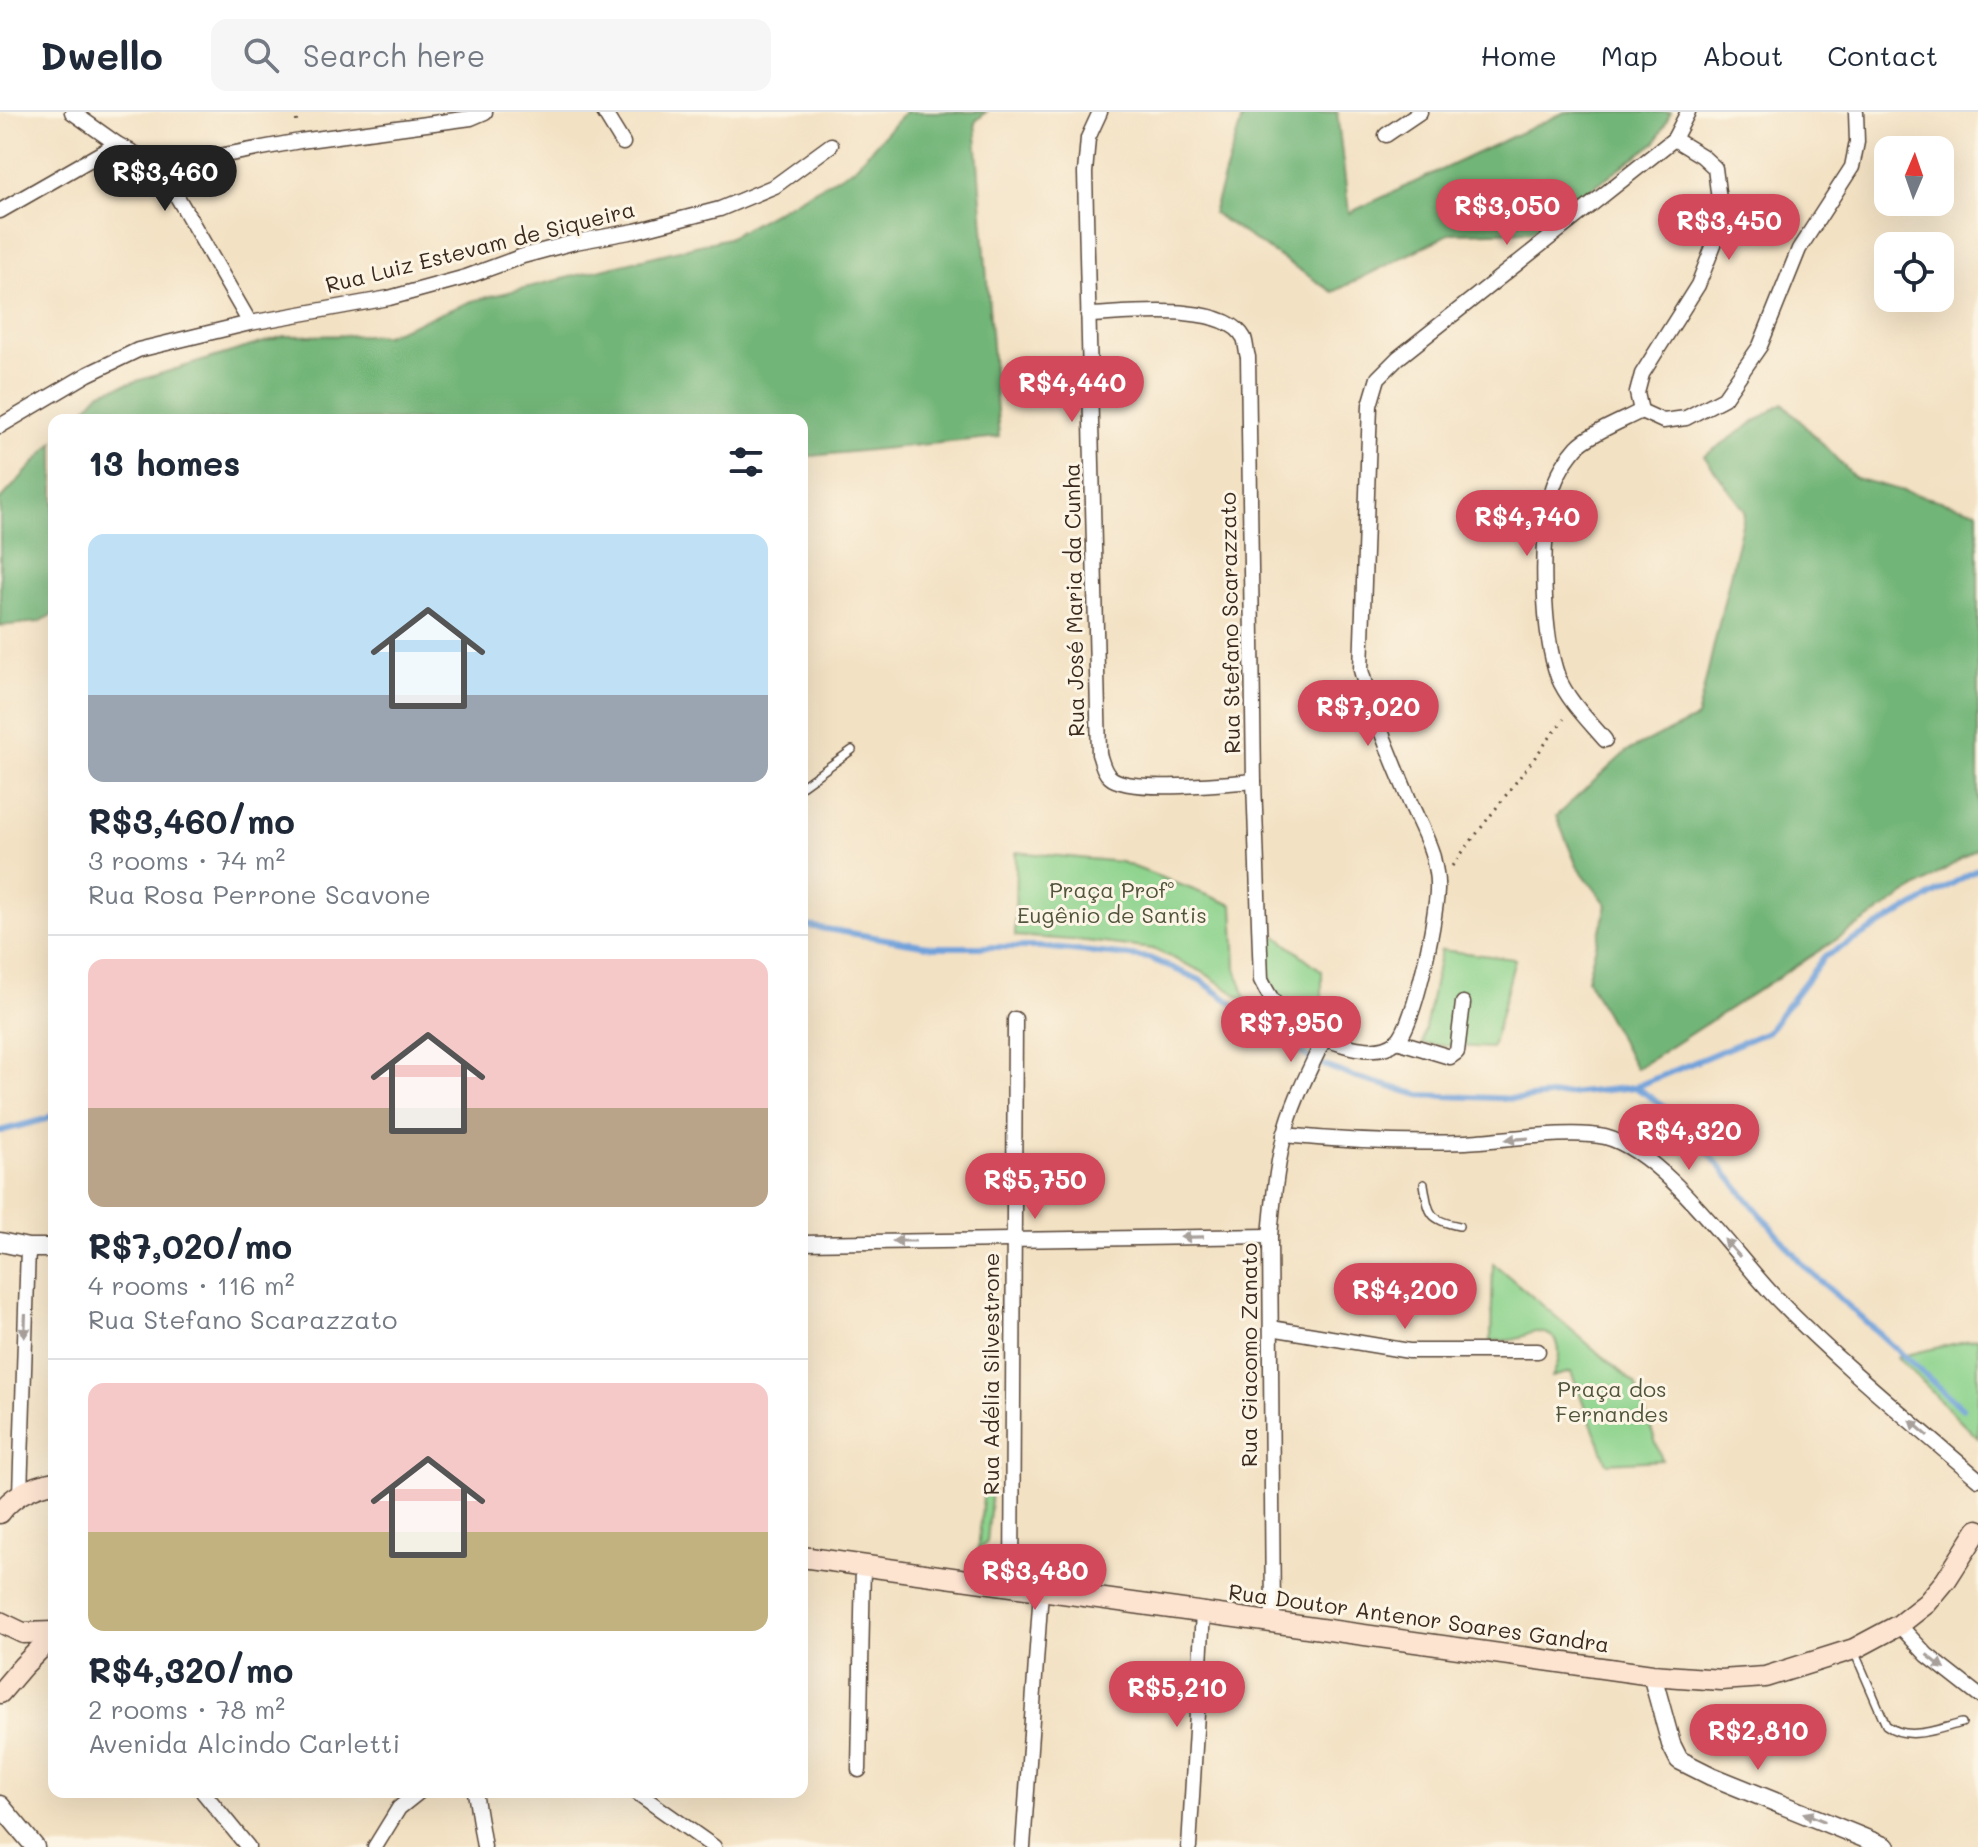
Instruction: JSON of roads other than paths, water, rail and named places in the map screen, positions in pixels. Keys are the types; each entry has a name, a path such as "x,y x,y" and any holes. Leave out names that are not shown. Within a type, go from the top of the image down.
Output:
{"main road":[{"path":"0,1513 20,1494 48,1483"},
{"name":"Rua Doutor Antenor Soares Gandra","path":"808,1558 1652,1675 1721,1680 1765,1677 1854,1649 1899,1625 1927,1603 1946,1580 1978,1530"},
{"path":"0,1622 23,1633 48,1633"},
{"path":"0,1693 48,1640"}],"street":[{"path":"72,112 117,144 160,167 250,323"},
{"path":"160,167 300,141 471,118 485,112"},
{"path":"604,112 623,143"},
{"name":"Rua José Maria da Cunha","path":"1100,112 1088,138 1085,173 1099,754 1103,768 1110,777 1133,786 1254,781"},
{"path":"1386,135 1420,112"},
{"path":"1463,1003 1457,1052 1450,1057 1397,1041 1409,1023 1421,985 1438,885 1432,853 1371,707 1361,670 1370,405 1378,378 1398,358 1674,139 1688,112"},
{"path":"1641,411 1663,421 1686,418 1724,398 1760,346 1799,249 1852,167 1857,142 1856,112"},
{"path":"1641,411 1637,393 1642,374 1698,285 1722,224 1715,168 1674,139"},
{"path":"0,211 117,144"},
{"name":"Rua Luiz Estevam de Siqueira","path":"0,426 88,374 138,350 250,323 389,298 466,277 562,245 635,231 720,209 775,186 831,145"},
{"name":"Rua Stefano Scarazzato","path":"1088,315 1194,314 1213,317 1231,326 1243,338 1248,357 1254,781 1261,980 1272,1001 1293,1024 1321,1045 1377,1050 1397,1041"},
{"path":"1605,740 1575,705 1559,678 1548,637 1545,580 1550,499 1559,472 1579,444 1641,411"},
{"name":"Rua Adélia Silvestrone","path":"1012,1586 1015,1019"},
{"name":"Rua Giacomo Zanato","path":"1273,1621 1270,1236 1284,1135 1321,1045"},
{"path":"1284,1135 1338,1140 1457,1142 1573,1135 1603,1137 1627,1145 1657,1165 1776,1298 1868,1384 1978,1479"},
{"path":"808,1243 1270,1236"},
{"path":"0,1242 28,1248 48,1248"},
{"path":"20,1494 28,1248"},
{"path":"1271,1328 1409,1351 1538,1351"},
{"path":"859,1770 863,1564"},
{"path":"1023,1847 1041,1591"},
{"path":"1189,1847 1203,1613"},
{"path":"1899,1625 1927,1655 1978,1695"},
{"path":"1652,1675 1671,1744 1679,1760 1886,1847"},
{"path":"208,1798 248,1847"},
{"path":"375,1847 399,1808 412,1798"},
{"path":"476,1798 484,1847"},
{"path":"645,1798 714,1847"},
{"path":"0,1805 35,1847"}],"lane":[{"path":"808,782 852,750"},
{"path":"1424,1184 1428,1210 1433,1217 1442,1223 1459,1226"},
{"path":"1854,1649 1886,1725 1895,1732 1910,1735 1962,1723"}],"waterway":[{"path":"1635,1087 1767,1032 1824,957 1978,869"},
{"path":"808,926 934,947 1042,947 1149,958 1200,980 1313,1061 1354,1077 1420,1095 1521,1099 1635,1087 1676,1114 1805,1267 1962,1408"},
{"path":"0,1131 48,1118"}],"park label":[{"name":"Praça Profº Eugênio de Santis","path":"1112,902"},
{"name":"Praça dos Fernandes","path":"1612,1402"}]}
